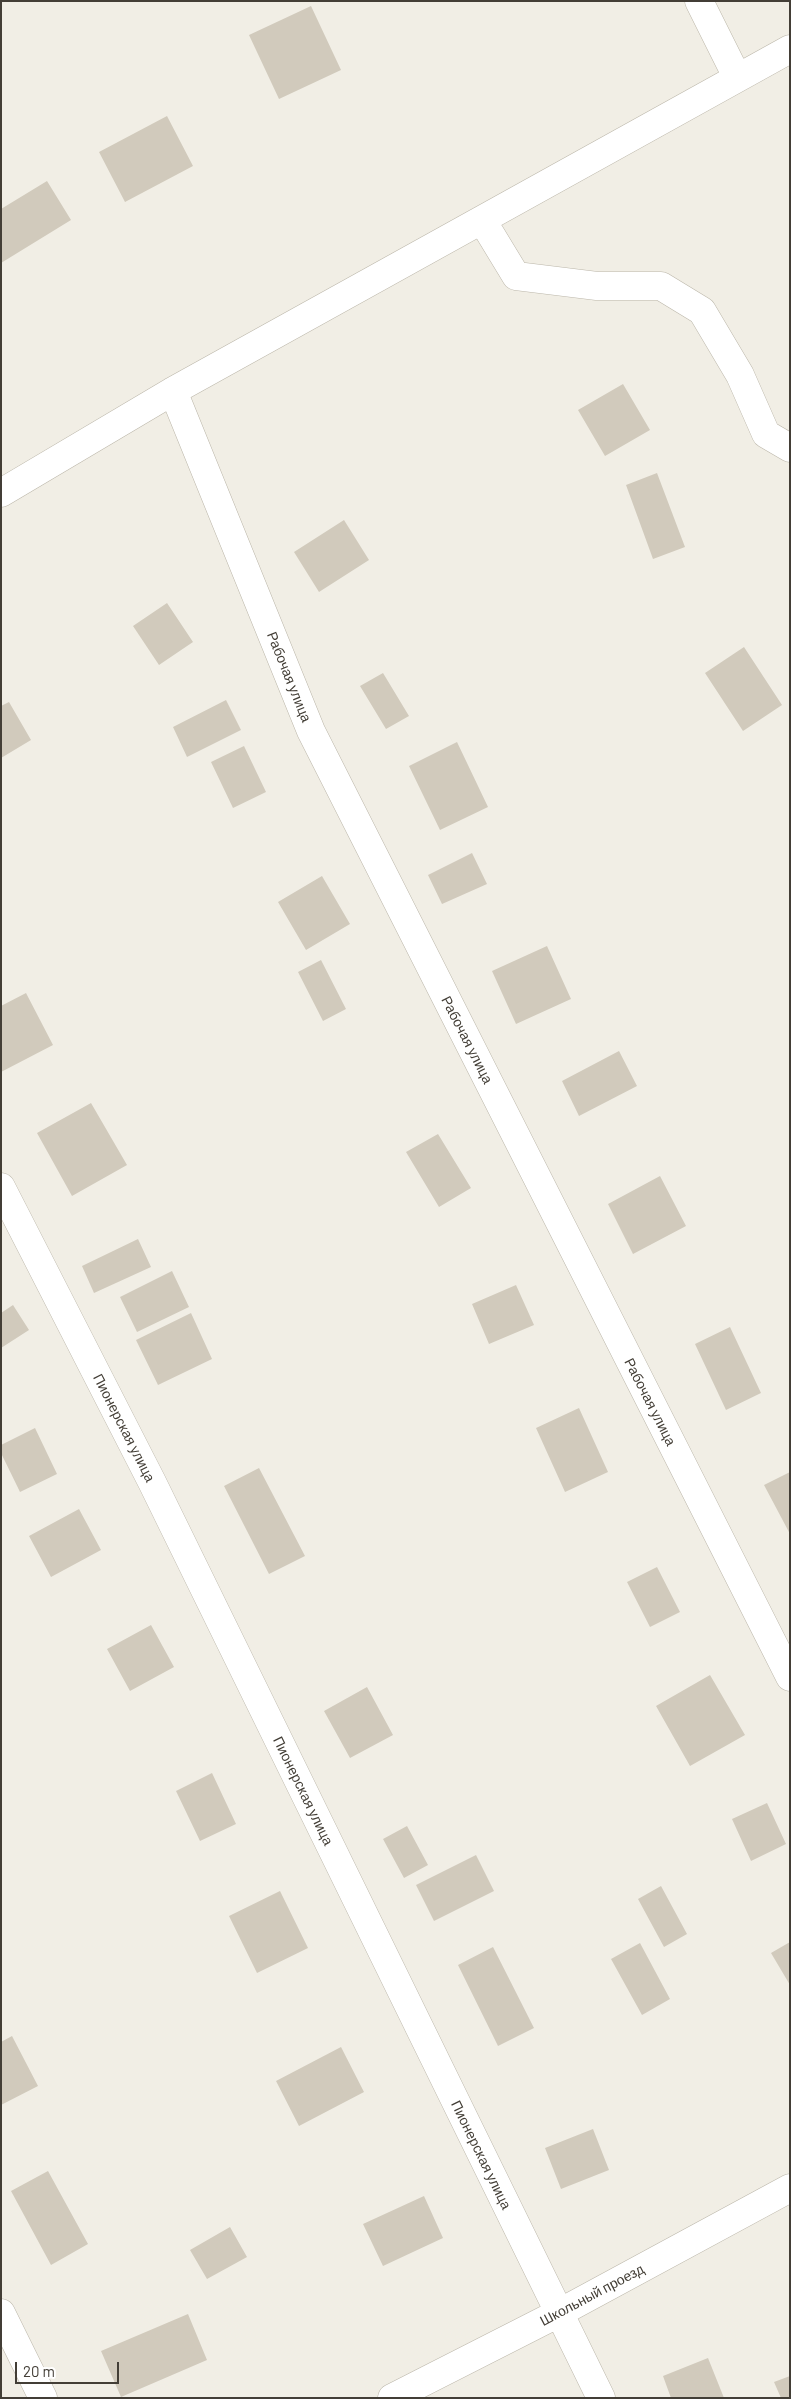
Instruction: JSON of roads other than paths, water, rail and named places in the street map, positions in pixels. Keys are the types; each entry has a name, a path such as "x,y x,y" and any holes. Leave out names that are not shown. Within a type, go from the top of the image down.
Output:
{"street":[{"path":"699,1 738,77"},
{"path":"1,493 173,391 790,49"},
{"path":"482,220 516,276 597,286 661,286 702,311 740,375 766,434 790,448"},
{"name":"Рабочая улица","path":"173,391 311,731 790,1677"},
{"name":"Пионерская улица","path":"1,1187 152,1482 602,2398"},
{"name":"Школьный проезд","path":"392,2398 559,2313 790,2188"},
{"path":"1,2313 44,2398"}]}
